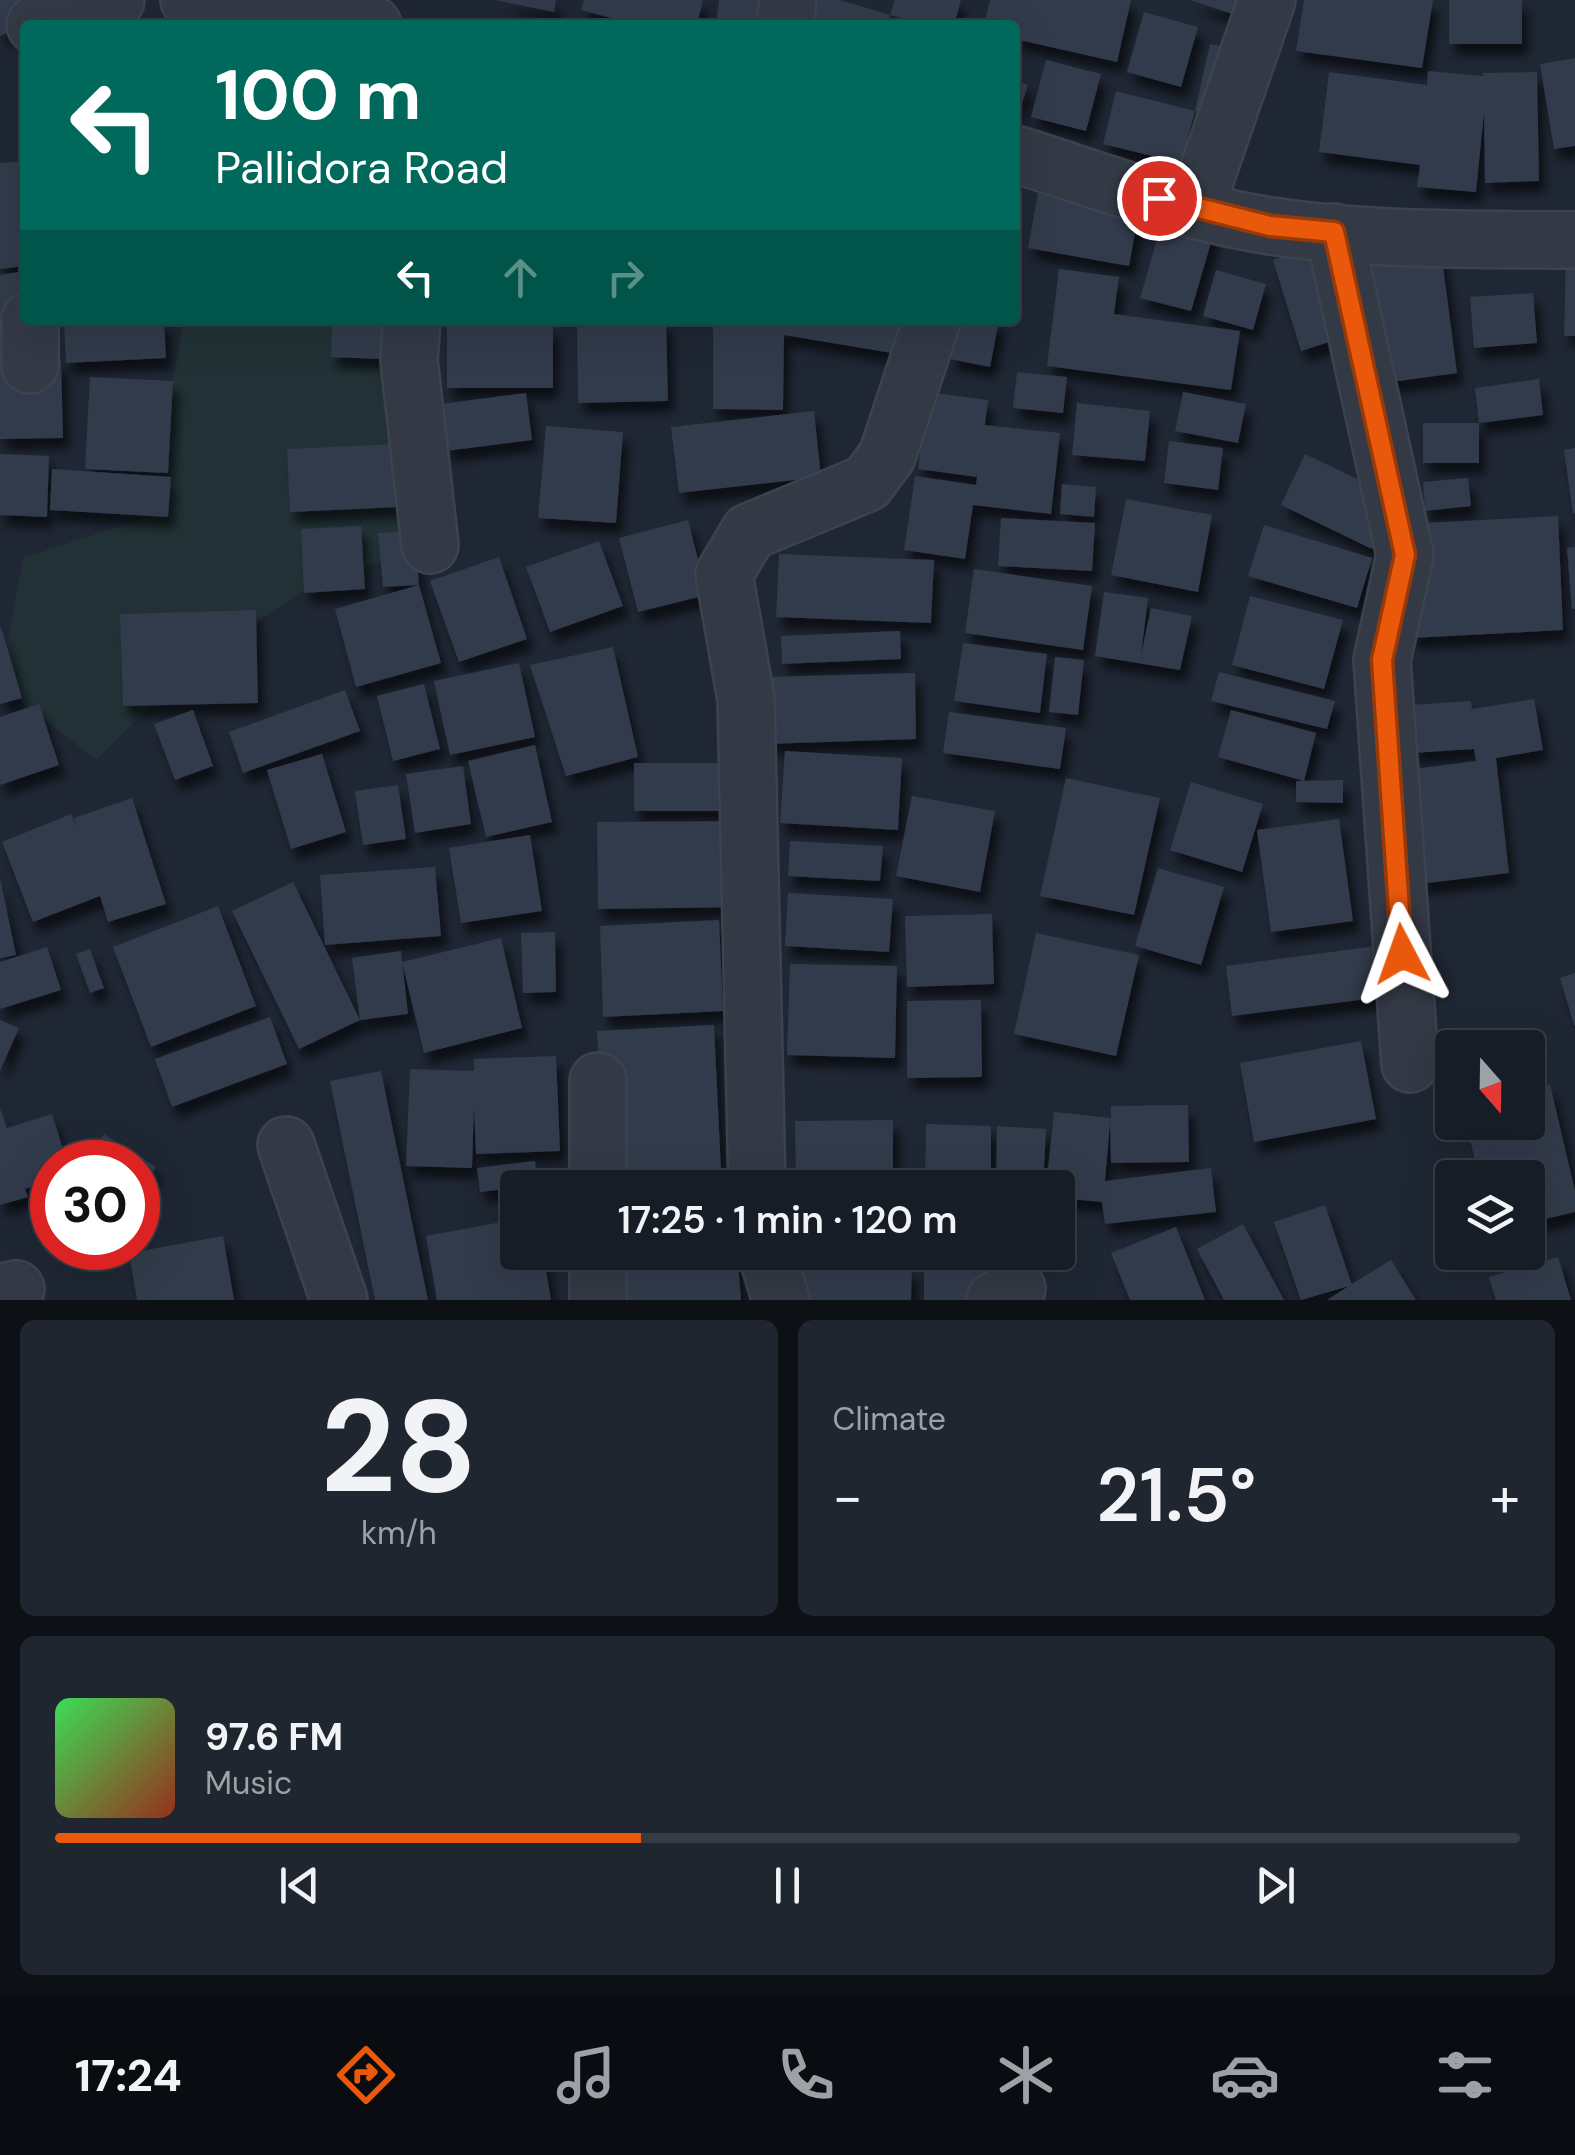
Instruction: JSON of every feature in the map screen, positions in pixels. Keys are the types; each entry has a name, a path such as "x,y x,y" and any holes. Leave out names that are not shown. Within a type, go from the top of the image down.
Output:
{"street":[{"path":"53,20 116,0"},
{"path":"189,0 243,17 292,20"},
{"path":"1196,210 1267,0"},
{"path":"1020,156 1196,210 1270,226 1334,232 1575,240"},
{"path":"1334,232 1405,555 1382,660 1410,1064"},
{"path":"412,325 409,360 430,545"},
{"path":"757,1170 746,698 724,574 749,532 866,483 887,456 930,325"},
{"path":"598,1082 598,1170"},
{"path":"286,1145 339,1300"},
{"path":"598,1270 598,1300"},
{"path":"772,1270 781,1300"}],"shaded area":[{"path":"183,325 412,325 430,545 313,585 201,657 96,760 0,685 23,558 146,517"}],"building":[{"path":"0,0 83,0 37,20 20,20 20,27 0,36"},
{"path":"495,0 556,0 554,12"},
{"path":"584,0 703,0 698,20 619,20 581,10"},
{"path":"719,0 781,0 779,20 717,20"},
{"path":"810,0 840,0 890,15 888,20 804,20"},
{"path":"895,0 961,0 955,20 908,20 890,15"},
{"path":"990,0 1131,0 1117,62 1020,40 1020,20 985,20"},
{"path":"1190,0 1260,0 1254,21"},
{"path":"1304,0 1433,0 1422,68 1296,51"},
{"path":"1449,0 1522,0 1522,44 1449,44"},
{"path":"1144,12 1198,27 1181,87 1127,72"},
{"path":"1210,44 1250,52 1235,120 1195,111"},
{"path":"1575,58 1575,146 1554,149 1540,64"},
{"path":"1046,60 1101,74 1086,131 1031,117"},
{"path":"1428,71 1483,76 1537,72 1539,181 1485,183 1484,112 1476,192 1417,187 1420,165 1319,152 1329,72 1427,85"},
{"path":"1020,82 1028,85 1020,109"},
{"path":"1116,91 1195,111 1181,163 1103,144"},
{"path":"20,161 20,267 0,269 0,163"},
{"path":"1039,187 1140,206 1129,266 1028,248"},
{"path":"1164,215 1215,229 1191,311 1140,298"},
{"path":"1326,243 1354,334 1301,351 1273,260"},
{"path":"1441,251 1457,373 1370,385 1354,263"},
{"path":"1566,255 1575,255 1575,336 1564,336"},
{"path":"1059,269 1119,277 1114,314 1240,331 1231,390 1047,366"},
{"path":"1216,270 1266,284 1253,330 1203,316"},
{"path":"20,272 20,325 26,325 30,337 0,337 0,275"},
{"path":"1533,293 1537,343 1474,348 1470,297"},
{"path":"64,325 164,325 166,358 66,363"},
{"path":"332,325 410,325 409,360 331,357"},
{"path":"577,325 666,325 668,401 578,403"},
{"path":"713,325 903,325 898,354 784,335 783,410 713,409"},
{"path":"957,325 998,325 990,367 950,359"},
{"path":"553,326 553,388 447,388 447,327"},
{"path":"61,360 63,438 0,439 0,361"},
{"path":"1017,372 1067,377 1063,413 1013,408"},
{"path":"90,377 173,381 168,473 85,469"},
{"path":"1539,379 1543,415 1479,423 1475,388"},
{"path":"927,392 988,400 985,425 1060,433 1051,514 973,505 965,559 904,550 915,476 976,485 977,477 918,469"},
{"path":"1183,392 1246,404 1238,443 1175,431"},
{"path":"526,393 532,440 446,451 441,404"},
{"path":"1077,403 1150,411 1145,461 1072,455"},
{"path":"814,411 821,477 679,493 671,427"},
{"path":"1423,423 1479,423 1479,463 1423,463"},
{"path":"546,426 623,432 616,523 538,518"},
{"path":"1169,441 1223,448 1218,490 1164,483"},
{"path":"396,444 399,507 290,512 287,449"},
{"path":"1575,448 1575,513 1573,514 1564,450"},
{"path":"0,454 49,456 47,517 0,515"},
{"path":"1305,454 1397,498 1372,549 1281,505"},
{"path":"52,469 171,477 168,517 50,510"},
{"path":"1468,478 1471,506 1425,511 1423,482"},
{"path":"1062,484 1096,487 1094,517 1060,514"},
{"path":"1126,499 1212,515 1198,592 1111,575"},
{"path":"1558,516 1563,630 1411,638 1405,524"},
{"path":"1001,518 1095,523 1092,571 998,566"},
{"path":"688,520 707,595 638,612 619,538"},
{"path":"1264,525 1372,558 1357,608 1248,576"},
{"path":"361,526 365,589 304,593 301,529"},
{"path":"415,531 419,585 383,587 378,533"},
{"path":"599,541 623,606 550,632 526,567"},
{"path":"1575,547 1575,609 1572,609 1567,548"},
{"path":"779,554 934,560 931,623 776,617"},
{"path":"499,557 527,639 459,662 430,581"},
{"path":"974,569 1092,586 1083,650 965,633"},
{"path":"419,585 441,663 356,687 335,609"},
{"path":"1104,592 1148,598 1141,655 1151,608 1192,616 1180,670 1095,656"},
{"path":"1250,596 1343,620 1324,689 1232,665"},
{"path":"256,610 258,703 123,706 120,614"},
{"path":"0,628 22,698 0,704"},
{"path":"900,631 901,659 782,664 781,636"},
{"path":"963,643 1047,654 1040,713 954,701"},
{"path":"613,647 638,757 566,776 530,665"},
{"path":"1055,657 1084,660 1078,715 1049,712"},
{"path":"519,663 535,737 450,755 434,681"},
{"path":"1219,672 1335,701 1327,729 1211,701"},
{"path":"915,673 916,739 766,744 765,677"},
{"path":"424,684 440,749 393,761 377,696"},
{"path":"345,690 360,731 243,773 229,732"},
{"path":"1534,699 1543,750 1496,758 1509,873 1420,884 1407,770 1476,761 1474,749 1412,753 1409,705 1471,701 1472,709"},
{"path":"39,704 59,765 0,785 0,717"},
{"path":"193,710 213,766 175,780 154,724"},
{"path":"1231,710 1316,733 1304,781 1218,757"},
{"path":"949,712 1066,728 1060,769 943,753"},
{"path":"535,745 552,822 486,837 468,761"},
{"path":"785,751 902,758 898,830 780,823"},
{"path":"322,754 346,832 291,849 267,770"},
{"path":"634,763 727,763 728,811 634,811"},
{"path":"463,766 471,824 415,833 406,774"},
{"path":"1066,778 1160,798 1134,915 1040,896"},
{"path":"1343,780 1343,803 1296,802 1296,781"},
{"path":"1191,782 1263,804 1242,872 1170,850"},
{"path":"398,785 406,839 363,845 355,791"},
{"path":"912,796 995,811 980,892 896,876"},
{"path":"132,798 166,904 108,922 100,896 33,922 2,842 71,814 77,828 74,818"},
{"path":"1339,819 1353,921 1271,932 1257,830"},
{"path":"752,821 752,907 598,909 597,822"},
{"path":"530,835 542,911 461,923 449,848"},
{"path":"790,841 883,846 880,881 788,876"},
{"path":"435,867 441,936 325,945 320,875"},
{"path":"1158,868 1224,887 1201,965 1135,946"},
{"path":"0,878 16,955 0,958"},
{"path":"293,882 360,1020 299,1049 232,911"},
{"path":"788,893 893,899 889,952 785,946"},
{"path":"218,906 256,1006 151,1047 113,947"},
{"path":"992,914 994,984 907,987 905,916"},
{"path":"719,920 723,1011 603,1017 600,926"},
{"path":"555,932 556,992 523,993 521,933"},
{"path":"1036,933 1139,955 1116,1056 1014,1034"},
{"path":"501,938 522,1028 424,1053 402,962"},
{"path":"1384,945 1391,996 1232,1016 1226,966"},
{"path":"47,947 61,990 0,1009 0,962"},
{"path":"90,949 104,988 90,993 76,954"},
{"path":"401,951 408,1014 360,1020 352,958"},
{"path":"790,964 897,966 895,1058 787,1055"},
{"path":"1575,973 1575,1025 1574,1025 1560,978"},
{"path":"981,1000 982,1077 907,1078 907,1001"},
{"path":"270,1017 287,1064 172,1107 155,1059"},
{"path":"0,1020 19,1028 0,1071"},
{"path":"714,1025 721,1170 604,1170 597,1031"},
{"path":"1361,1041 1376,1119 1254,1142 1240,1063"},
{"path":"556,1056 560,1151 476,1154 474,1106 472,1168 406,1166 410,1069 474,1071 474,1059"},
{"path":"381,1071 428,1300 375,1300 330,1081"},
{"path":"1550,1084 1575,1191 1575,1212 1545,1219 1545,1160 1475,1160 1470,1140 1545,1140 1545,1085"},
{"path":"1188,1105 1189,1162 1111,1163 1110,1122 1105,1181 1211,1168 1216,1212 1105,1224 1102,1202 1075,1200 1075,1170 1048,1170 1054,1112 1111,1118 1111,1106"},
{"path":"0,1108 7,1128 52,1114 60,1140 30,1140 30,1188 25,1189 28,1197 0,1205"},
{"path":"893,1120 893,1170 796,1170 795,1121"},
{"path":"926,1124 991,1126 991,1170 925,1170"},
{"path":"997,1126 1046,1129 1044,1170 996,1170"},
{"path":"535,1161 536,1170 500,1170 500,1190 480,1192 477,1168"},
{"path":"1325,1205 1352,1285 1301,1300 1274,1222"},
{"path":"500,1222 500,1270 546,1270 551,1300 437,1300 426,1236"},
{"path":"1243,1224 1284,1300 1224,1300 1197,1249"},
{"path":"1176,1227 1205,1300 1130,1300 1111,1253"},
{"path":"223,1236 234,1300 137,1300 132,1270 160,1270 160,1247"},
{"path":"1558,1257 1571,1300 1496,1300 1489,1277 1513,1270 1545,1270 1545,1261"},
{"path":"1391,1260 1416,1300 1327,1300 1355,1282"},
{"path":"622,1270 738,1270 741,1300 625,1300"},
{"path":"792,1270 912,1270 911,1300 791,1300"},
{"path":"924,1270 991,1270 991,1300 924,1300"}],"route":[{"path":"1159,198 1270,226 1334,232 1405,555 1382,660 1402,954"}]}
